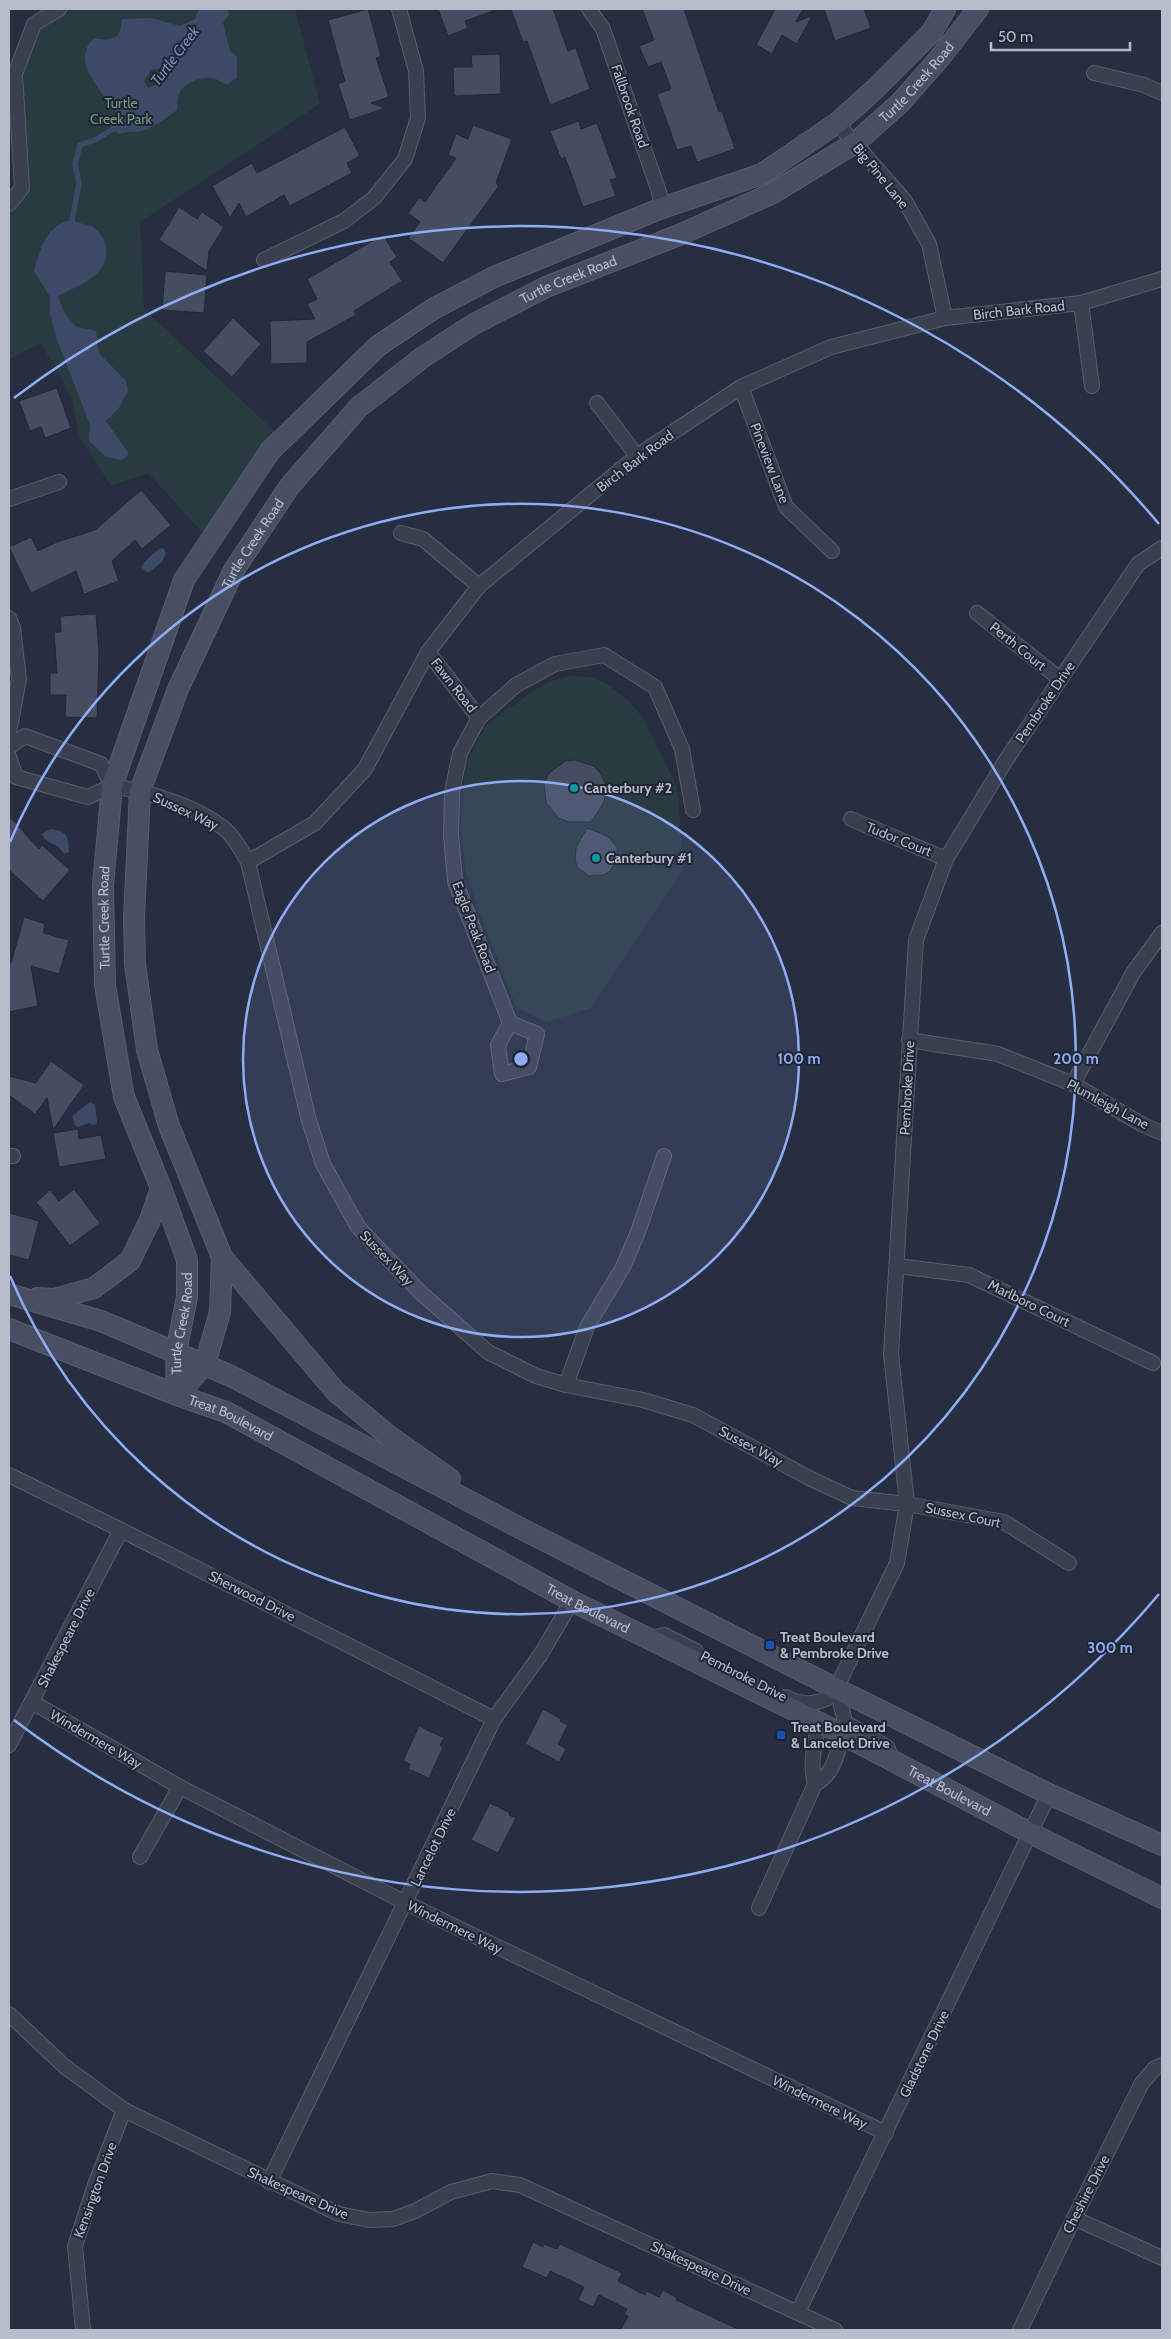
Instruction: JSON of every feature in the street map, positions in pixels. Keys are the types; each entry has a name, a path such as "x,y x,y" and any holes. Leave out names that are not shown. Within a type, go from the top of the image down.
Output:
{"street":[{"path":"9,204 22,188 16,74 34,24 59,9"},
{"path":"264,260 344,221 374,198 404,159 418,118 416,71 399,9"},
{"name":"Fallbrook Road","path":"589,9 603,29 659,192 662,208"},
{"name":"Turtle Creek Road","path":"177,1395 176,1352 187,1297 187,1260 161,1188 124,1097 105,985 103,885 112,786 184,580 270,451 378,346 433,309 494,277 662,208 762,174 837,123 874,90 932,32 945,9"},
{"name":"Turtle Creek Road","path":"177,1395 205,1364 220,1312 222,1257 169,1126 147,1050 134,964 134,918 140,791 178,689 234,570 289,487 359,407 423,357 474,324 546,287 679,235 771,194 855,143 900,103 938,60 978,9"},
{"path":"1094,74 1144,85 1162,93"},
{"name":"Big Pine Lane","path":"837,123 905,201 929,244 945,318"},
{"name":"Birch Bark Road","path":"248,862 315,823 365,769 428,652 479,586 637,456 741,387 831,347 945,318 1081,303 1162,279"},
{"path":"1081,303 1092,386"},
{"name":"Pineview Lane","path":"741,387 786,508 832,551"},
{"path":"597,403 637,456"},
{"path":"9,499 59,482"},
{"path":"401,533 423,539 479,586"},
{"name":"Pembroke Drive","path":"649,1640 658,1636 670,1638 796,1702 804,1704 825,1700 837,1688 897,1563 907,1504 891,1354 916,940 946,858 1006,760 1138,564 1162,548"},
{"name":"Perth Court","path":"977,612 1060,679"},
{"path":"9,618 13,628 19,679 9,733"},
{"name":"Fawn Road","path":"428,652 480,718"},
{"name":"Eagle Peak Road","path":"510,1023 455,881 451,835 452,792 460,753 480,718 516,685 556,664 604,655 655,687 682,749 693,810"},
{"path":"9,747 25,736 101,764 112,786 88,798 16,777 9,757"},
{"name":"Sussex Way","path":"112,786 140,791 163,799 215,823 228,831 248,862 308,1117 323,1164 358,1227 420,1292 488,1352 536,1376 566,1385 643,1400 693,1415 809,1478 852,1498 907,1504"},
{"name":"Tudor Court","path":"851,819 946,858"},
{"path":"1073,1084 1133,972 1162,933"},
{"name":"Plumleigh Lane","path":"909,1040 998,1054 1073,1084 1162,1133"},
{"path":"566,1385 587,1327 623,1267 664,1156"},
{"path":"16,1296 54,1299 94,1288 130,1261 150,1220 161,1188"},
{"path":"222,1257 336,1392 389,1436 520,1528"},
{"name":"Marlboro Court","path":"897,1266 969,1275 1153,1363"},
{"path":"16,1296 101,1322 205,1364 520,1528 837,1688 1049,1794 1162,1845"},
{"name":"Treat Boulevard","path":"9,1329 177,1395 226,1412 572,1601 843,1734 1030,1833 1162,1898"},
{"name":"Sherwood Drive","path":"9,1475 122,1530 494,1719"},
{"name":"Sussex Court","path":"907,1504 1004,1522 1069,1563"},
{"name":"Shakespeare Drive","path":"9,1745 122,1530"},
{"name":"Lancelot Drive","path":"269,2182 494,1719 541,1654 572,1601"},
{"path":"837,1688 845,1722 887,1747 893,1761"},
{"name":"Windermere Way","path":"32,1702 180,1787 406,1903 886,2133"},
{"path":"759,1908 815,1784 812,1774 819,1722"},
{"path":"815,1784 824,1780 830,1771 843,1734"},
{"path":"140,1857 180,1787"},
{"name":"Gladstone Drive","path":"798,2312 1049,1794"},
{"name":"Shakespeare Drive","path":"9,2014 64,2066 124,2110 269,2182 339,2214 369,2220 393,2219 415,2211 451,2192 492,2181 520,2185 835,2330"},
{"name":"Cheshire Drive","path":"1020,2330 1142,2083 1155,2068 1162,2064"},
{"name":"Kensington Drive","path":"84,2330 75,2246 96,2182 124,2110"},
{"path":"1074,2218 1162,2258"}],"green space":[{"name":"Turtle Creek Park","path":"59,9 295,9 320,104 140,222 144,309 283,439 210,541 148,473 111,486 80,438 71,397 41,343 9,359 9,204 22,188 15,74 34,24"},
{"path":"569,676 593,677 610,686 630,702 644,719 677,787 684,869 591,1008 546,1022 516,1007 471,889 465,868 461,822 465,766 486,725 536,689 552,681"}],"water":[{"path":"199,9 227,9 229,14 223,23 230,51 237,57 237,77 227,85 213,78 193,81 181,90 177,110 165,119 142,131 119,134 112,129 110,124 117,118 115,110 109,109 106,100 86,65 87,47 94,38 105,40 112,39 118,35 121,30 122,19 151,18 180,26 195,19","holes":["161,68 164,76 158,84 148,88 144,81 151,70"]},
{"path":"72,220 91,226 98,231 106,244 106,259 103,266 92,278 58,296 64,312 76,327 96,331 99,353 126,381 128,390 119,408 106,421 129,454 122,460 106,457 89,441 90,425 56,337 50,315 50,297 34,271 42,246 51,232 63,222"},
{"path":"163,548 166,553 162,562 148,573 141,567 154,553"},
{"path":"50,829 64,833 68,839 69,852 64,854 62,850 44,838 42,834"},
{"path":"90,1102 95,1105 97,1123 94,1125 89,1123 78,1127 75,1125 72,1116"}],"building":[{"path":"368,9 381,56 376,58 389,97 371,103 385,108 350,120 338,84 345,81 328,20"},
{"path":"438,9 493,9 493,11 465,21 468,28 448,36"},
{"path":"511,9 553,9 568,51 576,48 590,89 550,105 527,41 523,42"},
{"path":"642,9 684,9 719,112 722,111 735,149 697,162 691,146 677,150 657,94 671,89 661,62 648,67 639,46 654,40"},
{"path":"775,9 803,9 796,22 812,16 797,44 782,35 772,54 756,45"},
{"path":"824,9 864,9 871,28 835,41"},
{"path":"500,54 501,94 454,96 453,67 472,67 471,55"},
{"path":"579,121 581,129 597,123 617,178 610,180 616,196 583,207 565,157 561,159 550,131"},
{"path":"473,125 512,139 496,183 499,186 443,263 408,238 420,222 408,213 419,198 425,202 456,158 448,155 456,134 468,139"},
{"path":"345,127 360,156 347,163 352,173 290,206 284,195 246,217 239,203 230,218 212,186 252,163 257,173"},
{"path":"179,207 197,219 202,212 224,227 209,251 207,271 159,240"},
{"path":"383,235 397,257 390,262 402,281 354,311 356,315 307,342 307,363 271,364 270,321 315,319 307,304 317,299 307,279"},
{"path":"165,271 207,275 204,313 162,310"},
{"path":"233,318 261,344 232,377 203,351"},
{"path":"57,388 71,428 45,438 41,427 30,431 19,401"},
{"path":"141,490 171,525 142,549 135,540 112,561 119,581 84,594 76,571 31,593 9,547 31,537 38,551 57,542 95,530"},
{"path":"96,614 99,653 97,718 65,717 66,695 50,695 50,673 57,673 54,632 61,632 60,616"},
{"name":"Canterbury #2","path":"575,760 594,766 601,774 605,783 606,794 603,804 591,822 569,822 559,818 546,803 544,783 549,773 565,761"},
{"path":"9,816 39,849 42,845 70,870 43,901 9,870"},
{"name":"Canterbury #1","path":"587,828 607,836 617,847 617,861 609,872 603,875 589,876 578,868 575,861 576,847"},
{"path":"24,917 45,924 43,933 69,940 59,974 31,966 38,1006 9,1012 9,963 11,963"},
{"path":"51,1061 84,1085 53,1130 47,1098 35,1114 9,1095 9,1076 36,1083"},
{"path":"78,1129 79,1139 101,1135 106,1159 59,1167 53,1133"},
{"path":"74,1189 100,1223 70,1246 36,1202 50,1190 59,1201"},
{"path":"9,1213 39,1221 29,1260 9,1255"},
{"path":"543,1709 568,1725 558,1744 566,1749 559,1762 525,1744"},
{"path":"419,1726 444,1738 440,1745 443,1747 429,1778 408,1769 410,1764 403,1761"},
{"path":"490,1803 516,1818 498,1853 471,1840"},
{"path":"533,2242 543,2247 544,2244 557,2249 560,2244 622,2273 618,2281 645,2295 647,2291 659,2297 663,2290 677,2298 676,2300 740,2330 621,2330 628,2316 624,2314 627,2309 599,2295 593,2307 578,2300 584,2287 550,2271 547,2278 522,2267"}],"waterway":[{"name":"Turtle Creek","path":"72,220 79,183 75,164 80,145 97,139 118,126"}],"place":[{"name":"Canterbury #2","path":"574,788"},
{"name":"Canterbury #1","path":"596,858"},
{"name":"Treat Boulevard & Pembroke Drive","path":"770,1645"},
{"name":"Treat Boulevard & Lancelot Drive","path":"781,1735"}]}
